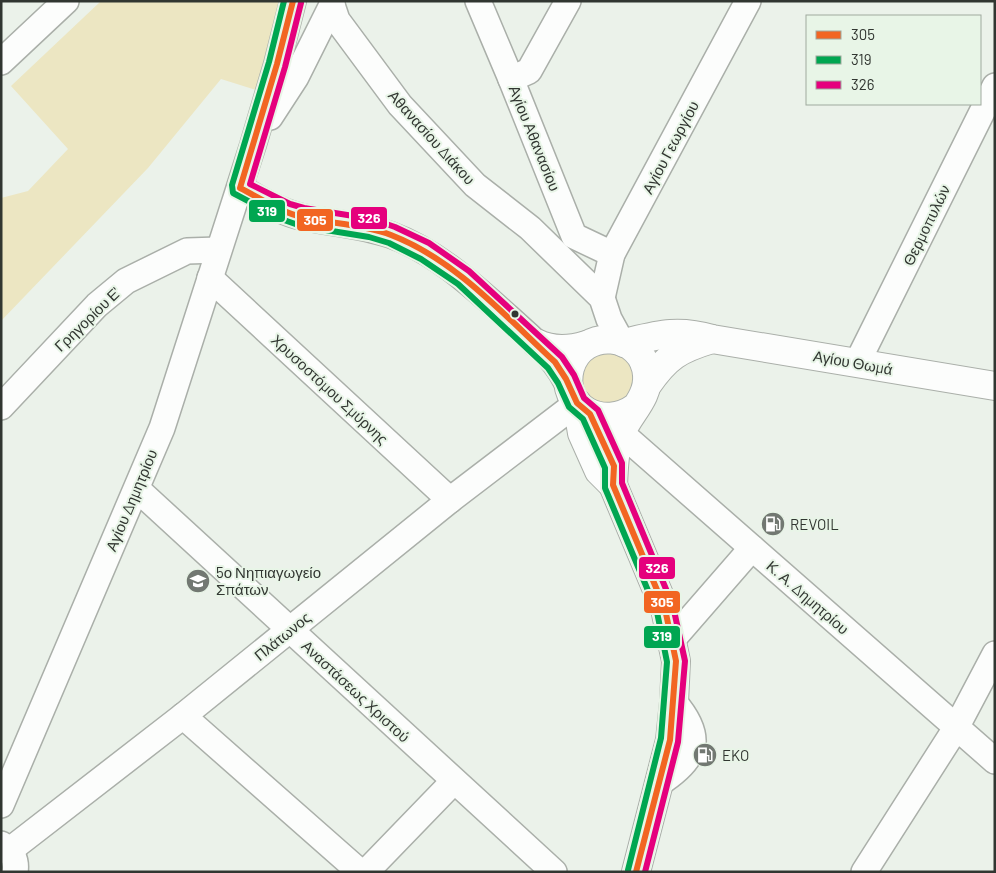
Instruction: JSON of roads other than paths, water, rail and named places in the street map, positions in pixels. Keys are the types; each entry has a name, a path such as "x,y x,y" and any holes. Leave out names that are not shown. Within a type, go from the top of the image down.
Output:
{"main road":[{"name":"Αγίου Θωμά","path":"614,325 662,334 679,332 696,334 995,386"},
{"path":"536,343 543,347 568,349 590,344 610,339 614,325"},
{"path":"580,410 606,418 614,418 622,416 642,396 647,370 636,351 614,325"},
{"path":"636,872 670,740 676,661 665,609 614,476 615,453 621,433 642,396 667,359 693,345 712,338"},
{"path":"590,344 575,357 571,364 568,381 580,410 599,471 614,476"}],"street":[{"path":"1,62 66,1"},
{"path":"253,145 277,64 292,1"},
{"name":"Αγίου Αθανασίου","path":"478,1 574,236"},
{"path":"511,78 529,71 568,1"},
{"name":"Αγίου Γεωργίου","path":"614,325 612,254 748,1"},
{"path":"253,145 296,76 332,3"},
{"name":"Αθανασίου Διάκου","path":"332,3 337,20 400,105 475,185 530,228 554,251 614,325"},
{"name":"Θερμοπυλών","path":"857,363 995,86"},
{"name":"Αγίου Δημητρίου","path":"1,805 162,428 253,145"},
{"path":"240,188 287,212 302,217 370,228 416,246 463,277 550,356 561,370 580,410"},
{"path":"554,251 574,236 612,254"},
{"name":"Γρηγορίου Ε'","path":"1,407 96,305 126,281 187,251 218,250"},
{"name":"Χρυσοστόμου Σμύρνης","path":"210,278 450,500"},
{"name":"Πλάτωνος","path":"12,861 183,716 450,500 580,410"},
{"name":"Κ. Α. Δημητρίου","path":"621,433 995,761"},
{"name":"Αναστάσεως Χριστού","path":"137,489 554,872"},
{"path":"672,640 752,548"},
{"path":"864,872 956,728 995,654"},
{"path":"183,716 360,872"},
{"path":"366,872 454,781"}],"place":[{"name":"REVOIL","path":"773,524"},
{"name":"5ο Νηπιαγωγείο Σπάτων","path":"198,581"},
{"name":"EKO","path":"705,755"}]}
